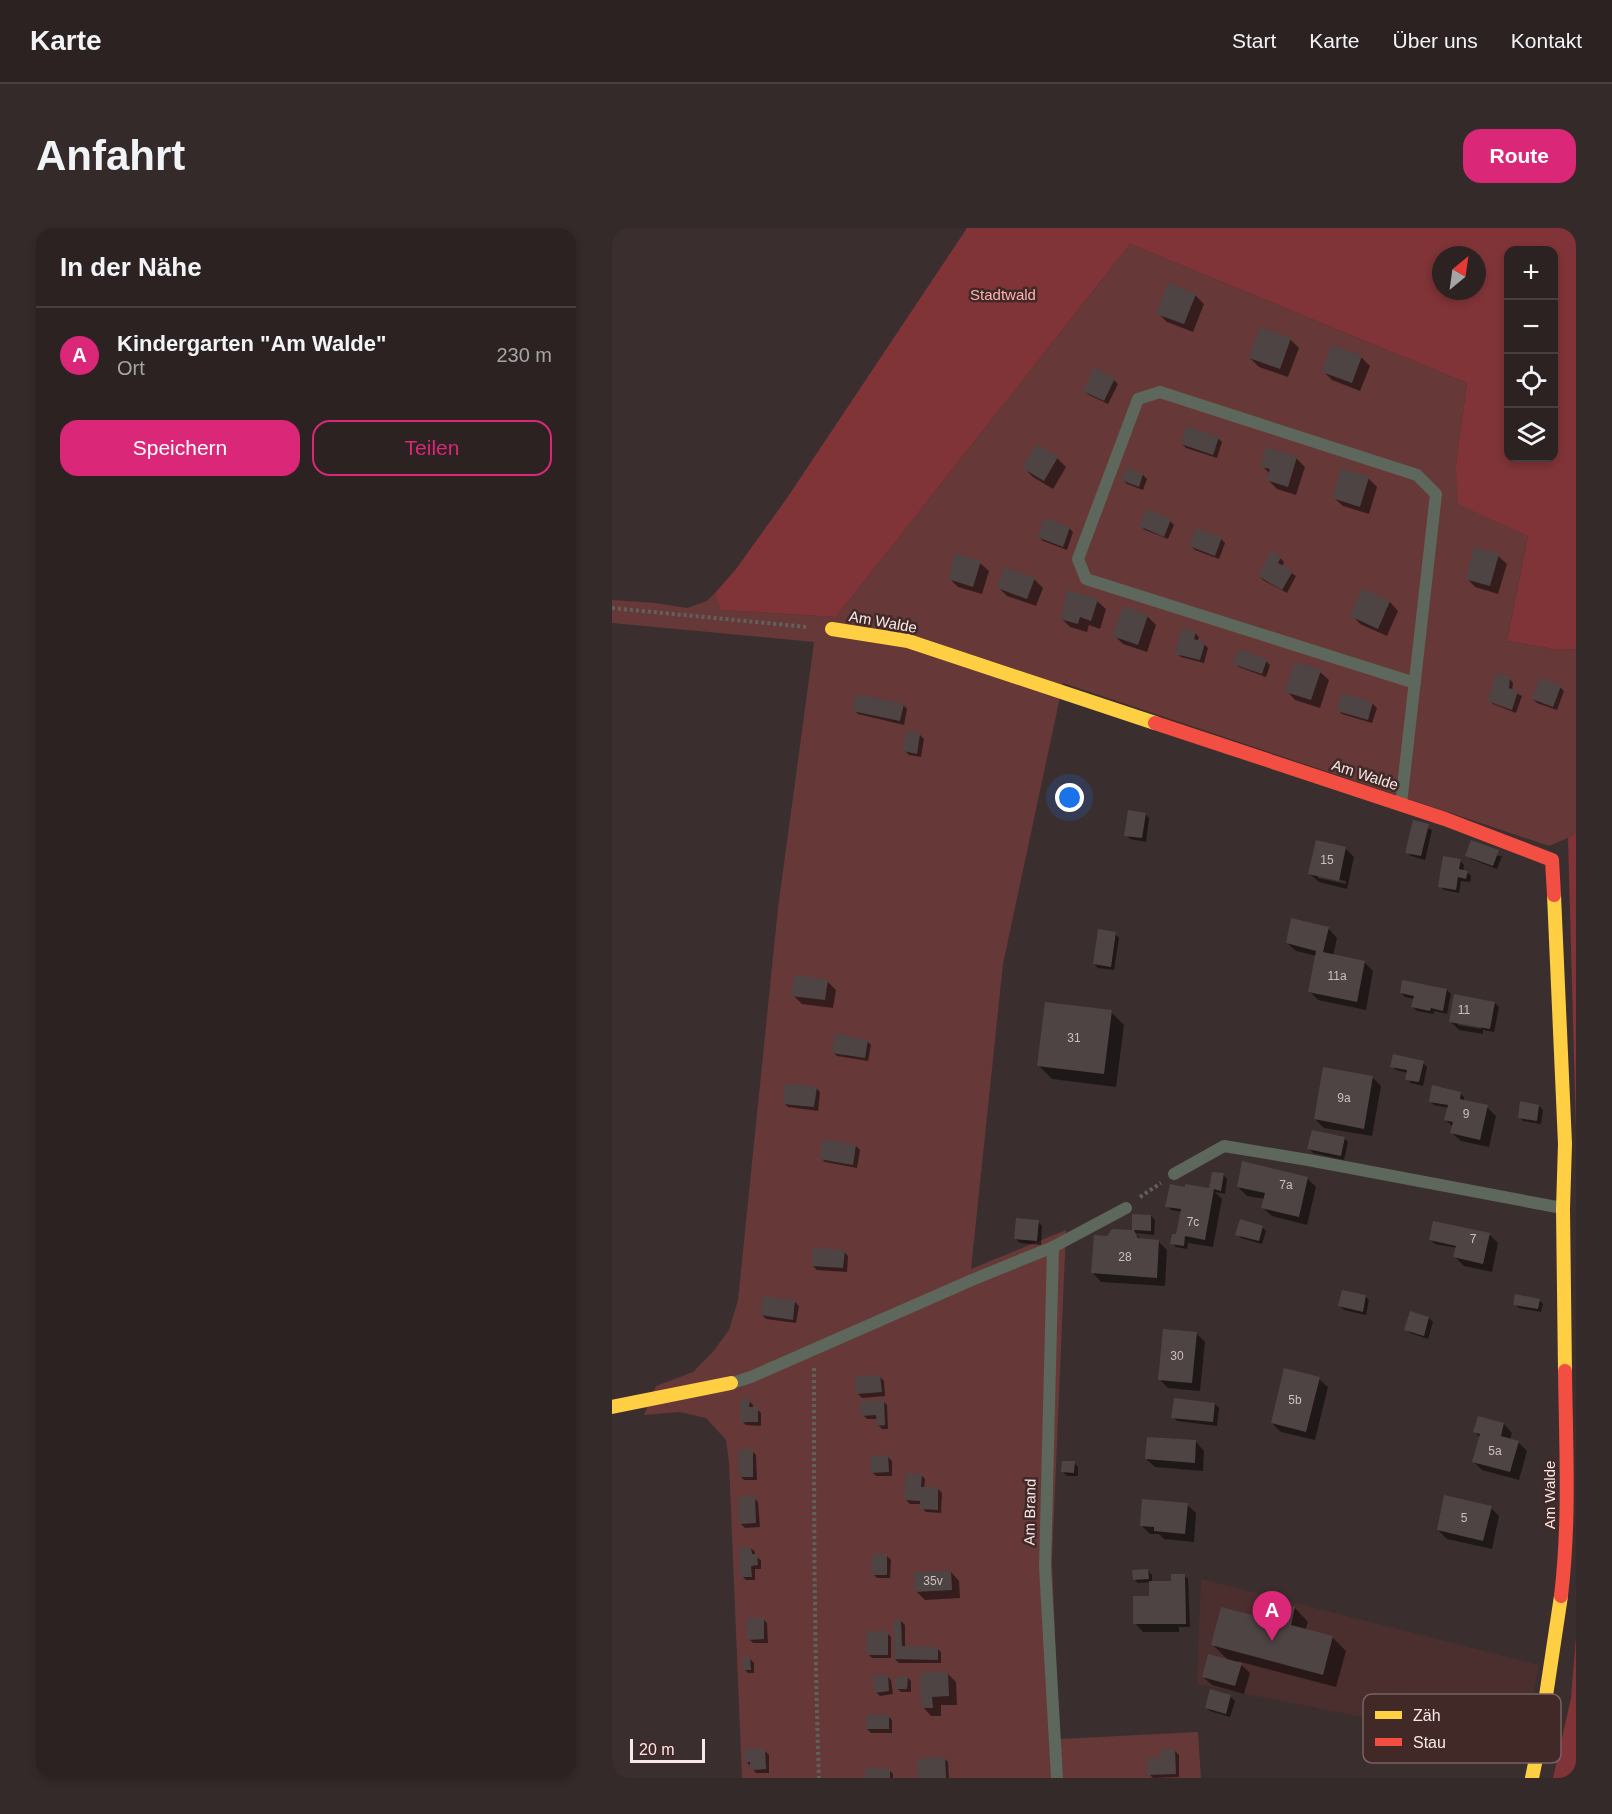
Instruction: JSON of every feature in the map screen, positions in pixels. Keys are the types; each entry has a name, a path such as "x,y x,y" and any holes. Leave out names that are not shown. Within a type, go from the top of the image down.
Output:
{"street":[{"name":"Am Walde","path":"832,629 908,641 1445,819 1552,860 1565,1144 1563,1209 1568,1506 1566,1553 1546,1694"},
{"path":"612,1407 731,1383"},
{"name":"Am Walde","path":"1532,1778 1535,1763"}],"lane":[{"path":"1401,805 1415,683 1436,494 1418,475 1160,392 1138,399 1078,559 1086,579 1415,683"},
{"path":"1174,1174 1224,1146 1563,1209"},
{"path":"731,1383 814,1351 972,1280 1053,1247 1126,1208"},
{"name":"Am Brand","path":"1053,1247 1045,1567 1057,1778"}],"path":[{"path":"612,608 832,629"},
{"path":"1126,1208 1174,1174"},
{"path":"814,1351 814,1564 819,1778"}],"shaded area":[{"path":"1130,244 1467,383 1456,464 1528,536 1507,641 1560,650 1576,649 1576,833 1549,846 1063,683 1003,964 971,1269 1066,1230 1052,1560 1059,1739 1198,1732 1201,1778 742,1778 729,1463 726,1440 706,1418 679,1412 644,1415 656,1386 693,1372 712,1353 729,1330 738,1300 778,908 814,642 612,623 612,600 687,608 707,601 715,593 722,610 836,617"},
{"path":"1201,1579 1539,1665 1533,1694 1363,1694 1363,1717 1197,1684"}],"green space":[{"name":"Stadtwald","path":"967,228 1576,228 1576,649 1560,650 1507,641 1528,536 1458,504 1456,464 1467,383 1130,244 836,617 721,610 715,593 736,569 787,498"},
{"path":"1576,833 1576,1131 1568,838"},
{"path":"1576,1637 1576,1778 1553,1778 1556,1763 1561,1763 1561,1742 1571,1698"}],"building":[{"path":"1168,283 1196,294 1184,324 1156,314"},
{"path":"1260,327 1291,338 1280,369 1249,358"},
{"path":"1332,345 1362,356 1352,383 1322,372"},
{"path":"1094,368 1115,378 1104,401 1083,391"},
{"path":"1186,426 1219,437 1213,455 1181,444"},
{"path":"1037,444 1058,457 1044,481 1022,468"},
{"path":"1266,447 1297,457 1288,487 1266,480 1270,469 1260,467"},
{"path":"1126,467 1143,474 1139,487 1121,480"},
{"path":"1341,468 1369,477 1360,507 1332,498"},
{"path":"1146,509 1171,519 1164,537 1139,526"},
{"path":"1044,518 1070,527 1063,547 1037,537"},
{"path":"1196,528 1222,537 1215,556 1189,546"},
{"path":"1474,547 1499,554 1490,586 1465,579"},
{"path":"1271,551 1281,557 1278,563 1293,571 1282,590 1258,576"},
{"path":"955,553 981,561 973,587 948,579"},
{"path":"1004,567 1035,578 1027,599 997,588"},
{"path":"1362,588 1390,601 1378,629 1350,616"},
{"path":"1068,590 1098,599 1091,621 1080,617 1078,624 1060,619"},
{"path":"1123,606 1148,615 1138,645 1112,636"},
{"path":"1182,628 1196,632 1194,639 1205,643 1200,660 1175,654"},
{"path":"1238,649 1267,659 1262,674 1233,664"},
{"path":"1295,662 1321,670 1311,700 1285,692"},
{"path":"1497,673 1510,677 1509,688 1518,691 1512,710 1487,701"},
{"path":"1540,678 1561,686 1553,707 1532,699"},
{"path":"1342,693 1373,702 1368,720 1337,711"},
{"path":"856,694 904,704 900,721 852,711"},
{"path":"906,731 920,734 917,754 903,751"},
{"path":"1128,810 1146,813 1142,838 1124,836"},
{"path":"1413,820 1429,824 1421,856 1405,853"},
{"path":"1316,840 1346,847 1339,881 1308,874"},
{"path":"1471,840 1499,850 1493,866 1465,856"},
{"path":"1443,856 1461,859 1459,869 1468,871 1466,879 1458,877 1456,890 1438,887"},
{"path":"1291,918 1329,927 1323,952 1365,961 1357,1002 1308,992 1316,951 1286,943"},
{"path":"1098,929 1116,932 1111,967 1093,964"},
{"path":"794,975 828,980 825,1000 791,996"},
{"path":"1402,980 1447,989 1443,1011 1411,1007 1414,996 1400,993"},
{"path":"1454,994 1495,1002 1490,1029 1449,1022"},
{"path":"1045,1002 1112,1010 1104,1074 1037,1066"},
{"path":"835,1034 868,1040 865,1058 832,1053"},
{"path":"1393,1054 1424,1061 1419,1082 1405,1080 1407,1070 1390,1067"},
{"path":"1323,1067 1373,1076 1364,1129 1314,1119"},
{"path":"785,1083 817,1087 814,1107 783,1104"},
{"path":"1432,1085 1461,1092 1460,1099 1488,1105 1480,1140 1450,1133 1453,1122 1444,1120 1448,1105 1429,1102"},
{"path":"1520,1101 1539,1105 1537,1121 1518,1118"},
{"path":"1312,1130 1345,1137 1341,1156 1307,1149"},
{"path":"823,1139 856,1145 853,1165 819,1159"},
{"path":"1242,1161 1308,1177 1299,1217 1261,1208 1265,1193 1237,1187"},
{"path":"1212,1172 1224,1173 1221,1191 1214,1189 1205,1240 1185,1236 1184,1246 1170,1244 1172,1234 1176,1234 1181,1209 1165,1207 1170,1184 1209,1188"},
{"path":"1132,1214 1151,1215 1151,1231 1134,1230 1138,1238 1159,1240 1157,1278 1091,1273 1094,1235 1107,1236 1112,1229 1132,1230"},
{"path":"1016,1218 1039,1220 1037,1241 1014,1239"},
{"path":"1240,1219 1263,1226 1259,1241 1235,1235"},
{"path":"1433,1221 1490,1233 1483,1264 1453,1257 1456,1246 1429,1240"},
{"path":"813,1248 845,1250 843,1268 812,1266"},
{"path":"1342,1290 1366,1295 1363,1312 1338,1306"},
{"path":"1515,1294 1540,1299 1538,1309 1513,1305"},
{"path":"763,1296 795,1300 793,1320 760,1315"},
{"path":"1410,1311 1429,1317 1424,1336 1404,1330"},
{"path":"1163,1329 1197,1332 1192,1383 1158,1380"},
{"path":"1284,1368 1320,1377 1306,1432 1271,1423"},
{"path":"880,1375 882,1392 856,1394 855,1377"},
{"path":"1174,1398 1215,1403 1213,1422 1171,1418"},
{"path":"740,1399 750,1399 749,1407 758,1407 758,1422 740,1422"},
{"path":"884,1400 885,1425 877,1426 876,1415 861,1416 860,1401"},
{"path":"1478,1416 1504,1423 1501,1436 1519,1441 1510,1472 1472,1462 1480,1434 1473,1432"},
{"path":"1147,1437 1196,1440 1195,1463 1145,1459"},
{"path":"753,1449 753,1477 739,1477 738,1450"},
{"path":"888,1455 889,1472 871,1473 870,1456"},
{"path":"1062,1461 1075,1461 1074,1473 1061,1472"},
{"path":"906,1473 922,1474 921,1487 938,1487 938,1510 920,1509 920,1501 904,1500"},
{"path":"1444,1495 1492,1506 1483,1541 1437,1530"},
{"path":"755,1496 756,1523 739,1524 738,1497"},
{"path":"1142,1499 1188,1503 1185,1534 1154,1531 1154,1527 1140,1526"},
{"path":"739,1547 751,1547 752,1554 757,1554 758,1565 751,1566 752,1577 740,1577"},
{"path":"872,1554 887,1554 887,1575 871,1575"},
{"path":"1148,1569 1149,1579 1133,1580 1132,1570"},
{"path":"951,1571 952,1590 915,1592 914,1572"},
{"path":"1171,1574 1185,1574 1186,1624 1133,1624 1133,1596 1149,1596 1149,1581 1171,1581"},
{"path":"1280,1603 1295,1607 1291,1625 1333,1636 1323,1675 1211,1645 1221,1607 1276,1621"},
{"path":"747,1618 764,1618 764,1639 747,1640"},
{"path":"894,1620 901,1620 902,1646 938,1647 938,1660 894,1659"},
{"path":"867,1631 888,1631 888,1655 867,1655"},
{"path":"1208,1654 1242,1663 1235,1686 1202,1677"},
{"path":"742,1657 750,1657 751,1670 743,1670"},
{"path":"948,1672 949,1696 932,1697 933,1708 921,1708 920,1673"},
{"path":"888,1675 889,1691 874,1693 873,1676"},
{"path":"895,1676 908,1676 907,1689 895,1689"},
{"path":"1210,1689 1231,1695 1226,1714 1205,1708"},
{"path":"866,1715 889,1715 889,1729 866,1729"},
{"path":"744,1749 765,1749 766,1769 750,1770 750,1762 745,1762"},
{"path":"1175,1749 1176,1774 1147,1775 1147,1758 1160,1758 1160,1750"},
{"path":"945,1757 946,1778 918,1778 917,1759"},
{"path":"866,1768 890,1769 890,1778 866,1778"}],"traffic: slow":[{"path":"832,629 908,641 1155,723"},
{"path":"1554,895 1565,1144 1563,1209 1565,1371"},
{"path":"612,1407 731,1383"},
{"path":"1546,1694 1561,1596"},
{"path":"1532,1778 1535,1763"}],"traffic: jam":[{"path":"1155,723 1445,819 1552,860 1554,895"},
{"path":"1561,1596 1566,1512 1565,1371"}],"place":[{"name":"Kindergarten \"Am Walde\"","path":"1272,1641"}]}
